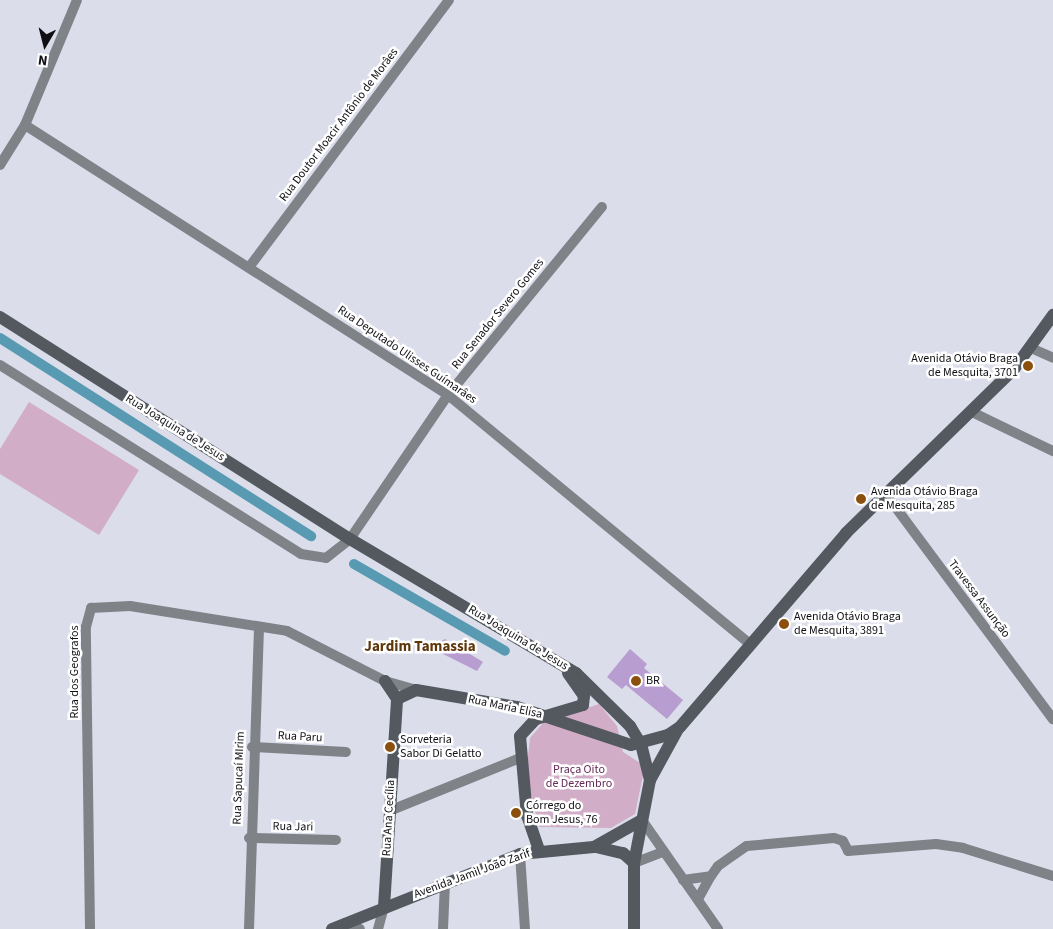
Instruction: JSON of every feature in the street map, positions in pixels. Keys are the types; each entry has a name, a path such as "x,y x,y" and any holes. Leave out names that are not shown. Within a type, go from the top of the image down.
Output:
{"main road":[{"path":"634,929 634,863 650,780 680,727 749,643 885,493 974,413 1031,348 1053,315"},
{"name":"Rua Joaquina de Jesus","path":"0,318 350,539 560,662 603,696 641,744"},
{"path":"539,850 527,816 520,758 523,728 545,716 577,708 584,700 560,662"},
{"path":"385,681 397,699 416,690"},
{"name":"Rua Maria Elisa","path":"416,690 545,716 618,742 641,744"},
{"name":"Rua Ana Cecília","path":"384,907 397,699"},
{"path":"650,780 641,744 680,727"},
{"name":"Avenida Jamil João Zarif","path":"332,929 520,854 539,850 594,847 642,820"},
{"path":"594,847 623,852 634,863"}],"street":[{"path":"0,165 25,125 77,0"},
{"name":"Rua Doutor Moacir Antônio de Morâes","path":"250,266 450,0"},
{"name":"Rua Deputado Ulisses Guímarâes","path":"25,125 250,266 448,395 749,643"},
{"name":"Rua Senador Severo Gomes","path":"350,539 448,395 602,207"},
{"path":"1031,348 1053,358"},
{"path":"0,365 301,554 326,558 350,539"},
{"path":"974,413 1053,451"},
{"name":"Travessa Assunção","path":"885,493 1053,719"},
{"name":"Rua dos Geografos","path":"90,929 89,610 113,604 296,634 385,681 416,690"},
{"name":"Rua Sapucaí MIrim","path":"249,929 252,747 259,627"},
{"name":"Rua Paru","path":"252,747 346,752"},
{"path":"389,811 520,758"},
{"path":"642,820 718,929"},
{"name":"Rua Jari","path":"249,838 336,840"},
{"path":"698,899 718,866 747,846 834,838 843,841 848,851 936,844 964,848 1053,876"},
{"path":"634,863 663,852"},
{"path":"520,854 525,929"},
{"path":"683,880 711,876"},
{"path":"443,929 445,883"},
{"path":"378,929 384,907"},
{"path":"345,923 360,929"}],"green space":[{"path":"29,402 139,470 99,535 0,474 0,449"},
{"name":"Praça Oito de Dezembro","path":"599,704 617,726 623,752 645,766 635,814 611,828 539,827 526,774 530,738 543,723"}],"building":[{"path":"445,639 483,662 477,671 437,651 439,643"},
{"name":"BR","path":"630,649 647,664 644,668 683,700 667,719 626,685 622,689 607,677"}],"waterway":[{"path":"0,338 311,536"},
{"path":"354,564 505,651"}],"place":[{"name":"Avenida Otávio Braga de Mesquita, 3701","path":"1028,366"},
{"name":"Avenida Otávio Braga de Mesquita, 285","path":"861,499"},
{"name":"Avenida Otávio Braga de Mesquita, 3891","path":"784,624"},
{"name":"BR","path":"636,681"},
{"name":"Sorveteria Sabor Di Gelatto","path":"390,747"},
{"name":"Córrego do Bom Jesus, 76","path":"516,813"}],"district":[{"name":"Jardim Tamassia","path":"420,647"}]}
